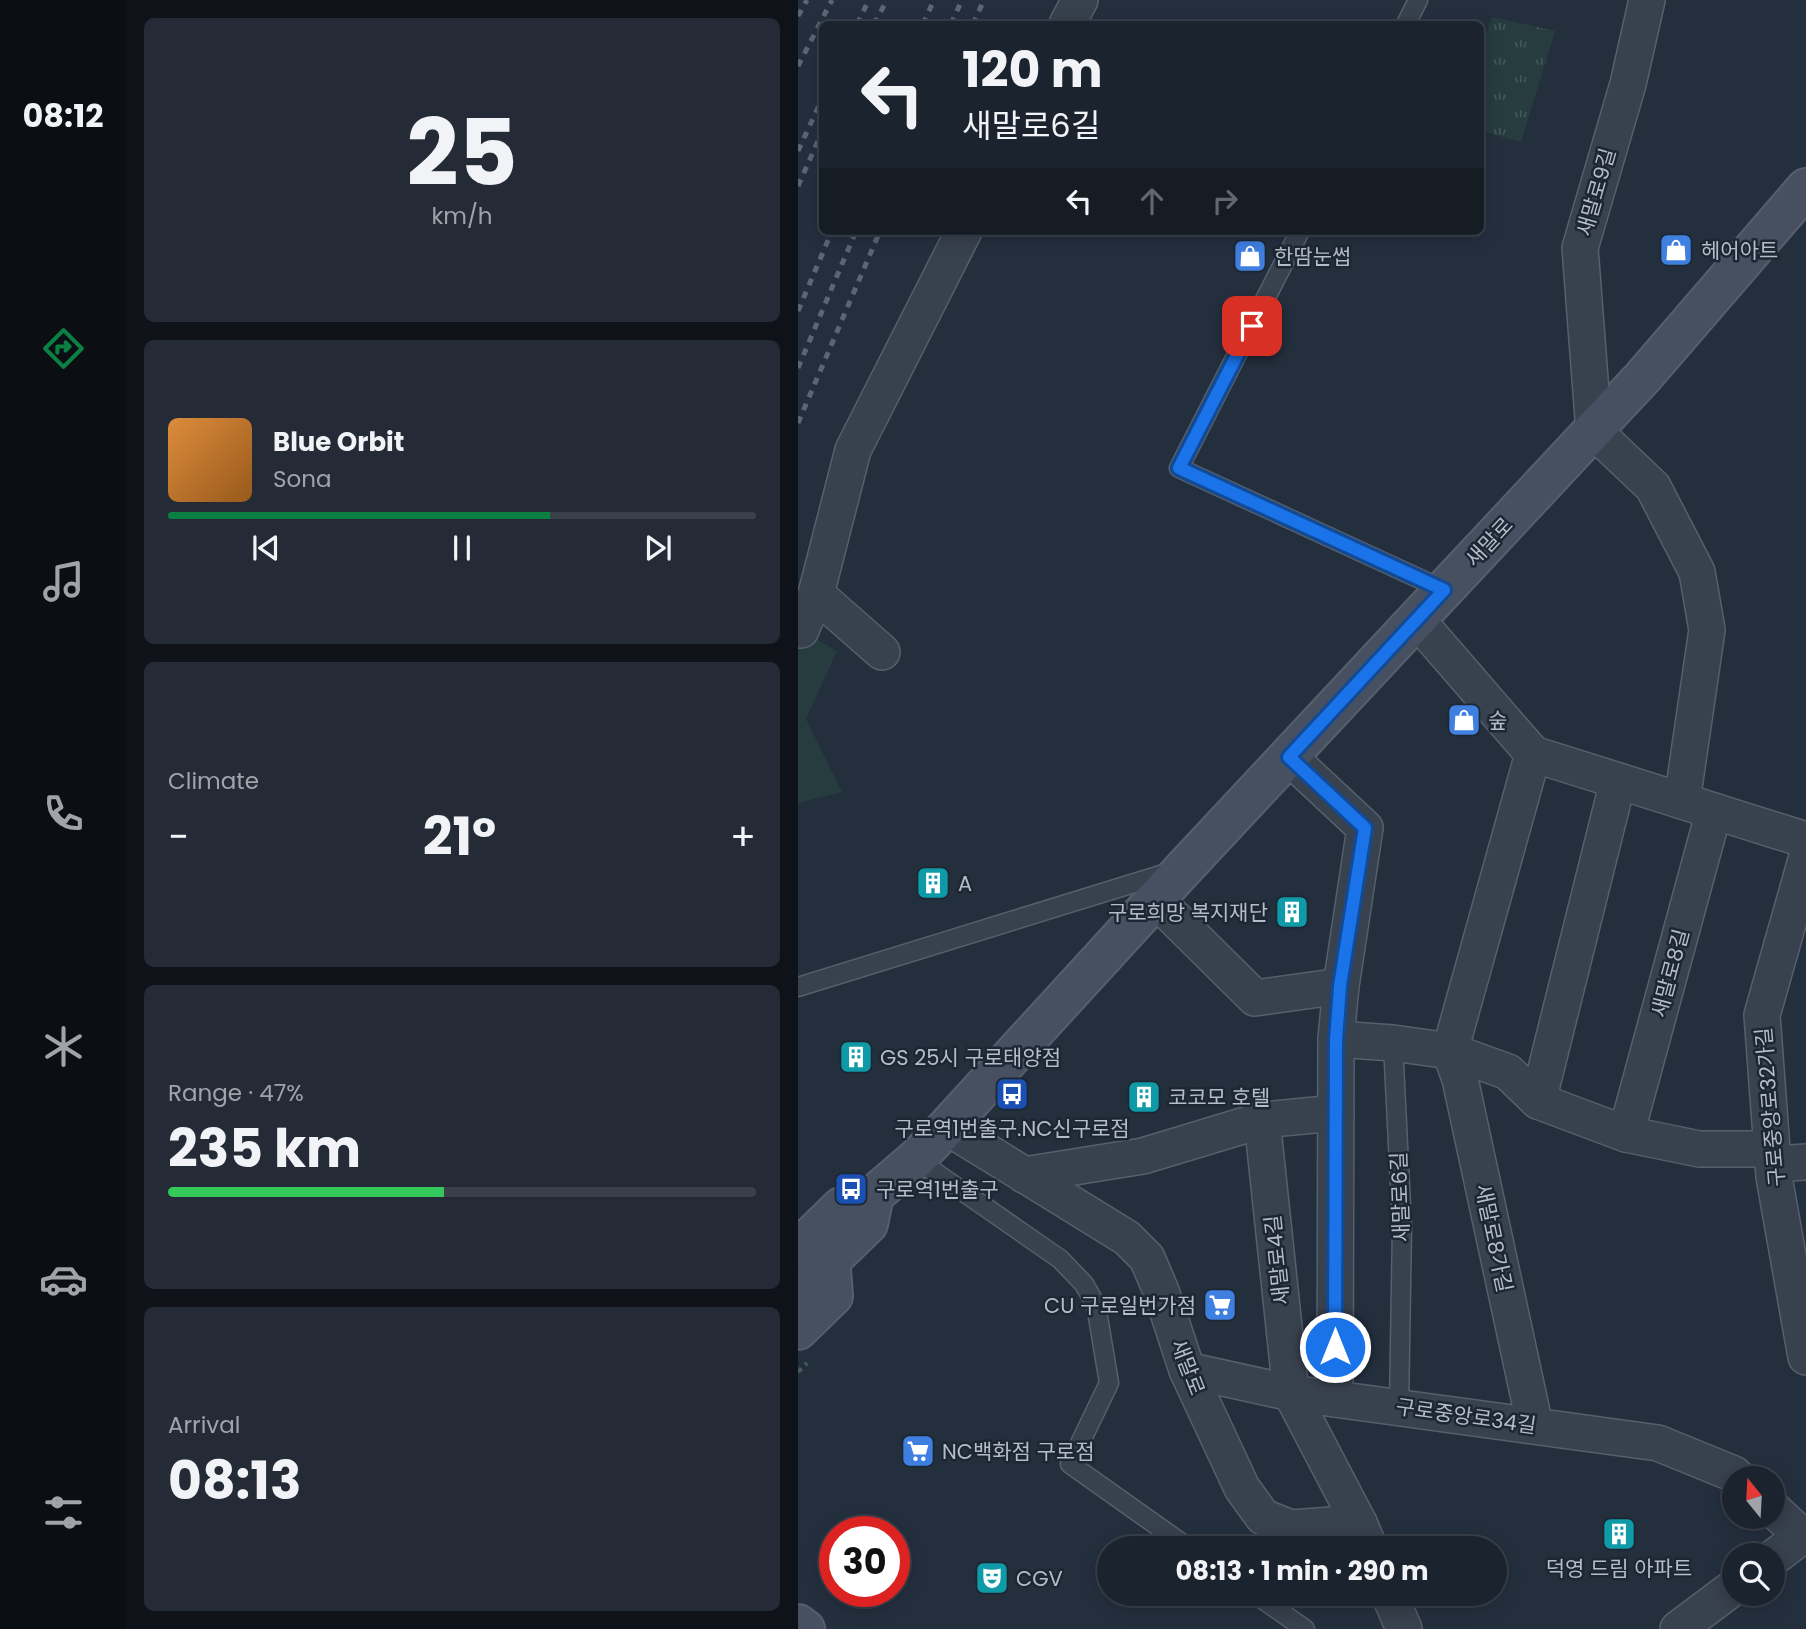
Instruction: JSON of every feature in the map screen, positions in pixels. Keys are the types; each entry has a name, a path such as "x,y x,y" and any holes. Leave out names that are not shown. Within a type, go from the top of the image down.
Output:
{"street":[{"path":"1069,21 1080,0"},
{"name":"새말로9길","path":"1594,431 1580,248 1628,84 1647,0"},
{"name":"새말로","path":"798,1292 814,1255 868,1224 874,1195 916,1159 947,1127 1186,866 1594,431 1806,188"},
{"path":"801,629 816,594 853,450 962,235"},
{"path":"1594,431 1653,487 1697,572 1707,630 1698,806"},
{"path":"816,594 882,652"},
{"path":"1417,620 1533,754 1806,840"},
{"path":"1450,1051 1533,754"},
{"path":"1289,757 1365,828 1340,986 1336,1040 1335,1399"},
{"path":"1538,1101 1618,781"},
{"name":"새말로8길","path":"1626,1134 1698,806"},
{"name":"구로중앙로32가길","path":"1806,860 1791,965 1762,1015 1784,1159 1806,1357"},
{"path":"1156,900 1255,998 1340,986"},
{"path":"1336,1040 1393,1043 1450,1051 1508,1072 1538,1101 1626,1134 1699,1149 1784,1159"},
{"name":"새말로8가길","path":"1450,1051 1460,1079 1535,1426"},
{"path":"1024,1175 1143,1156 1262,1120 1336,1112"},
{"name":"새말로4길","path":"1262,1120 1291,1393 1364,1536"},
{"name":"새말로","path":"947,1127 1127,1238 1147,1258 1161,1291 1186,1370 1242,1488 1263,1517 1291,1528 1364,1536"},
{"path":"798,1330 833,1296 814,1255"},
{"name":"구로중앙로34길","path":"1186,1370 1291,1393 1658,1443 1722,1469"},
{"path":"1785,1519 1804,1534 1785,1549"},
{"path":"1678,1629 1722,1596"},
{"path":"1394,1606 1404,1629"},
{"path":"798,1625 805,1629"}],"lane":[{"path":"1408,21 1418,0"},
{"path":"1298,235 1179,468 1444,590"},
{"path":"798,986 1186,866"},
{"name":"새말로6길","path":"1393,1043 1402,1227 1399,1408"},
{"path":"916,1159 1060,1259 1084,1284 1096,1305 1109,1383 1070,1464 1172,1536"},
{"path":"1272,1606 1305,1629"}],"green space":[{"path":"1492,17 1555,31 1521,142 1484,132 1484,39"},
{"path":"798,628 837,651 806,719 842,792 798,803"}],"railway":[{"path":"798,16 807,0"},
{"path":"821,21 832,0"},
{"path":"858,21 869,0"},
{"path":"876,21 887,0"},
{"path":"924,21 934,0"},
{"path":"952,21 962,0"},
{"path":"974,21 984,0"},
{"path":"798,66 819,25"},
{"path":"798,151 819,106"},
{"path":"798,186 819,139"},
{"path":"798,311 830,235"},
{"path":"798,368 854,235"},
{"path":"798,423 878,235"}],"place":[{"name":"헤어아트","path":"1676,250"},
{"name":"한땀눈썹","path":"1250,256"},
{"name":"숲","path":"1464,720"},
{"name":"A","path":"933,883"},
{"name":"구로희망 복지재단","path":"1292,912"},
{"name":"GS 25시 구로태양점","path":"856,1057"},
{"name":"구로역1번출구.NC신구로점","path":"1012,1094"},
{"name":"코코모 호텔","path":"1144,1097"},
{"name":"구로역1번출구","path":"851,1189"},
{"name":"CU 구로일번가점","path":"1220,1305"},
{"name":"NC백화점 구로점","path":"918,1451"},
{"name":"덕영 드림 아파트","path":"1619,1534"},
{"name":"CGV","path":"992,1578"}],"route":[{"path":"1252,326 1179,468 1444,590 1289,757 1365,828 1340,986 1336,1040 1335,1347"}]}
